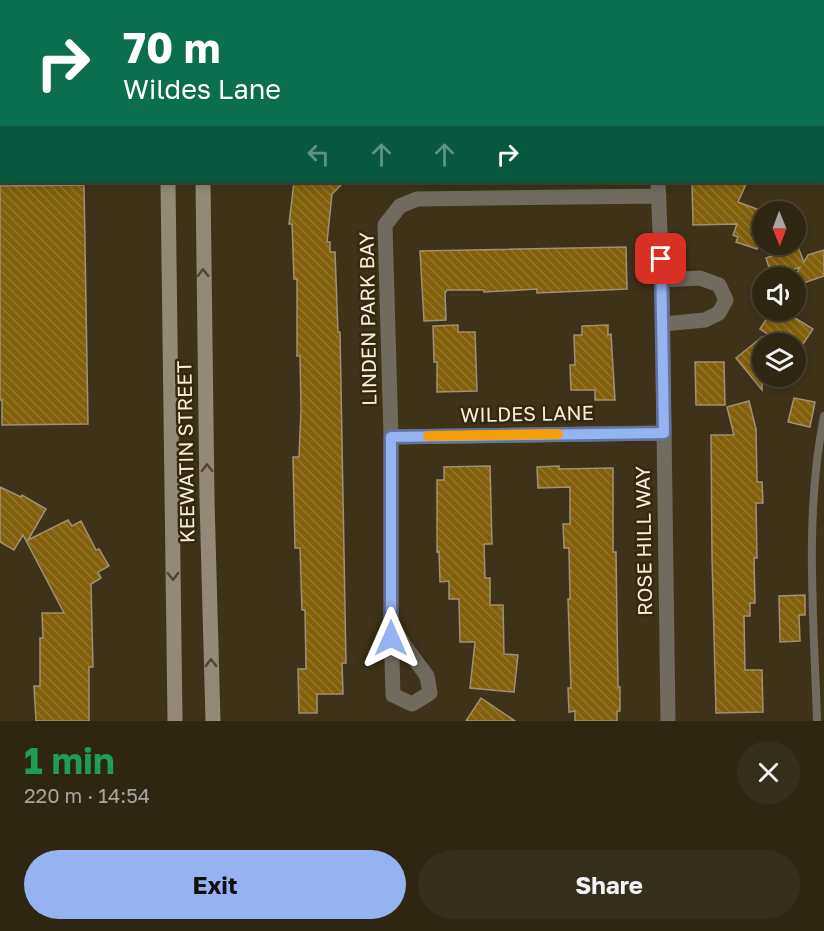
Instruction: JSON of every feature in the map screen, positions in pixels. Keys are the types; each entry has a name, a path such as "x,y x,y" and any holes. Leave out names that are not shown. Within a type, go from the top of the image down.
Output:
{"street":[{"name":"KEEWATIN STREET","path":"168,183 175,721"},
{"name":"KEEWATIN STREET","path":"203,183 207,500 213,721"},
{"name":"ROSE HILL WAY","path":"658,189 663,324 668,721"},
{"name":"LINDEN PARK BAY","path":"391,623 404,645 428,676 430,693 412,704 393,695 391,623 391,437 385,225 400,206 417,199 658,189"},
{"path":"662,280 700,278 719,285 726,300 719,314 705,320 663,324"},
{"name":"WILDES LANE","path":"391,437 664,433"}],"lane":[{"path":"817,721 813,567 814,495 824,416"}],"building":[{"path":"294,183 343,183 332,194 327,242 330,242 330,252 335,252 338,332 340,332 346,663 342,663 343,694 317,694 317,713 299,713 298,669 306,669 305,610 302,610 300,548 295,548 293,457 299,457 300,356 297,356 297,279 294,279 292,224 289,224"},
{"path":"692,183 747,183 738,202 752,207 752,247 736,242 738,237 733,235 737,224 693,225"},
{"path":"84,185 88,424 2,425 0,186"},
{"path":"626,247 627,289 537,293 537,289 484,292 484,290 447,290 445,293 446,320 424,321 420,251"},
{"path":"824,250 824,276 806,282 806,267 769,267 766,258 775,255 801,255 804,262 808,255"},
{"path":"765,321 800,321 813,329 806,340 806,333 766,333 760,329"},
{"path":"458,325 458,332 475,332 477,391 437,392 437,362 434,362 433,326"},
{"path":"608,325 608,335 611,334 615,400 595,400 595,390 571,390 570,365 575,365 574,335 582,335 582,326"},
{"path":"752,345 752,378 736,358"},
{"path":"695,362 724,362 725,405 696,405"},
{"path":"794,398 815,402 810,427 788,422"},
{"path":"749,401 756,429 757,482 762,482 763,503 756,503 755,603 750,603 750,616 744,616 745,670 762,670 763,712 716,713 711,435 734,435 727,407"},
{"path":"490,466 492,544 484,544 485,578 490,578 490,605 503,605 504,654 518,655 514,692 470,688 475,642 460,642 459,599 449,599 449,581 440,582 439,551 437,552 437,480 444,480 444,467"},
{"path":"559,466 559,469 613,468 613,552 616,552 618,687 620,687 620,711 617,711 617,721 575,721 575,711 569,712 568,688 571,688 569,548 564,548 563,524 570,524 570,487 538,488 537,467"},
{"path":"0,487 21,497 22,495 46,509 28,540 68,520 72,526 81,521 96,550 99,549 109,566 98,572 101,578 91,584 93,667 89,667 89,721 36,721 34,686 40,686 42,613 64,613 23,535 14,550 0,542"},
{"path":"805,595 805,615 799,615 800,641 780,642 779,596"},
{"path":"481,698 515,721 466,721"}],"slow traffic":[{"path":"428,436 558,434"}],"route":[{"path":"391,638 391,437 664,433 661,259"}]}
